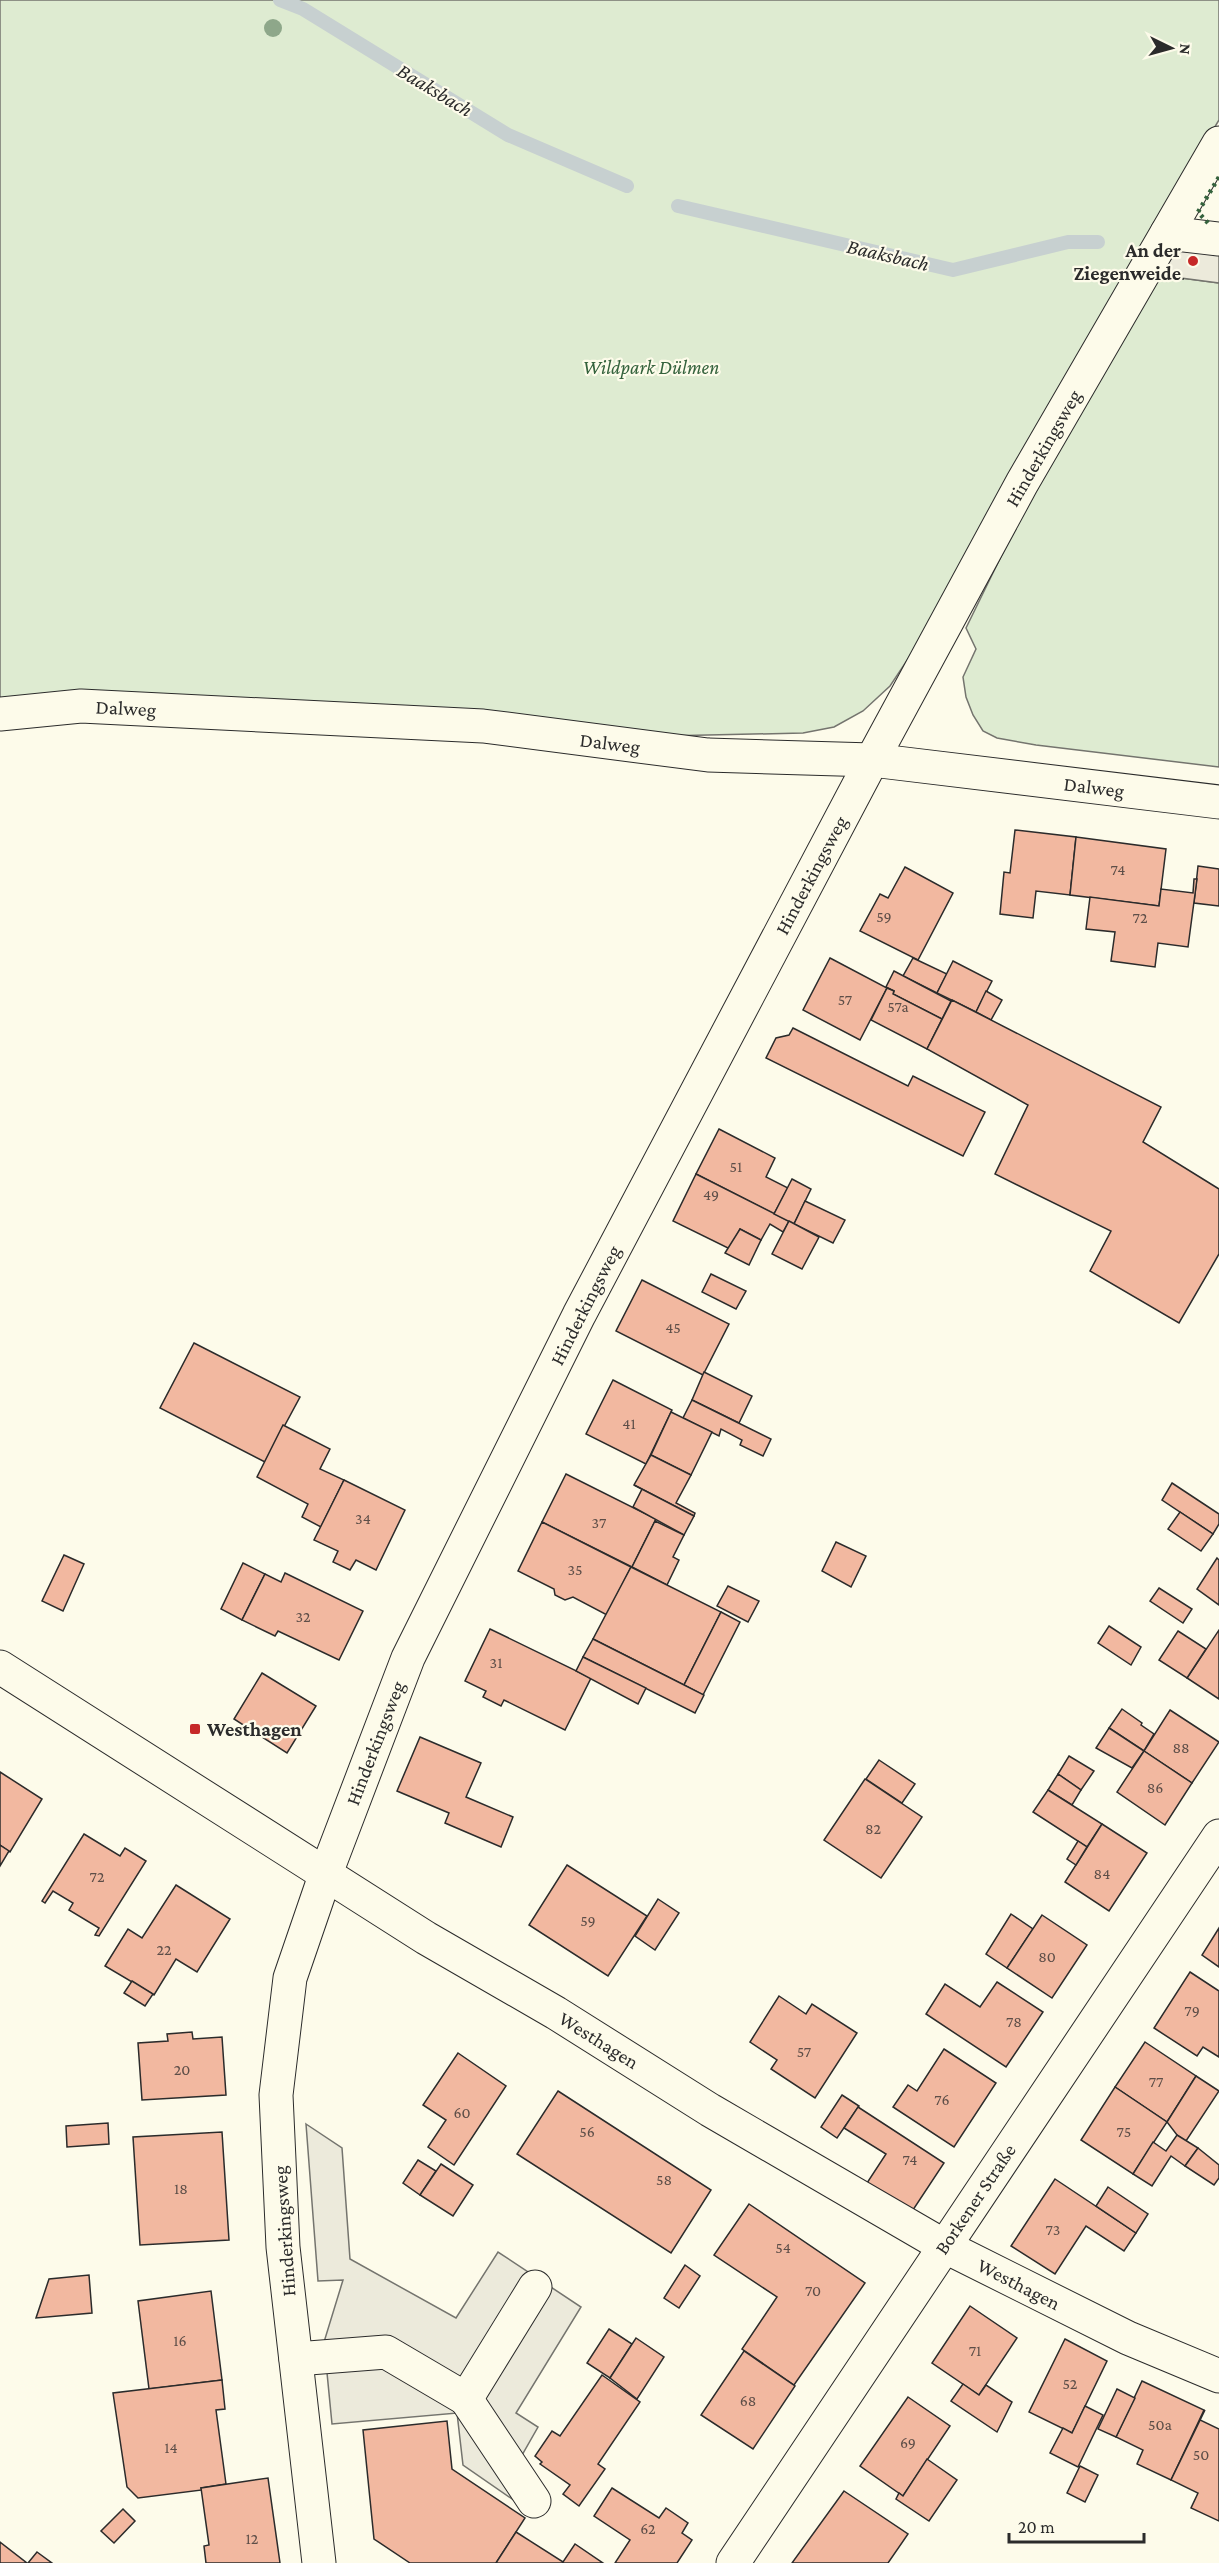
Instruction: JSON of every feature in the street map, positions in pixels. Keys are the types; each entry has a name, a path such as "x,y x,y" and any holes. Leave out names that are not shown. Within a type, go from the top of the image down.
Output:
{"street":[{"name":"Hinderkingsweg","path":"319,2563 283,2247 276,2095 290,1978 326,1873 408,1659 585,1304 872,760 1022,483 1219,143"},
{"path":"1167,233 1219,239"},
{"name":"Dalweg","path":"0,714 81,706 483,726 708,755 872,760 1219,802"},
{"name":"Westhagen","path":"0,1667 426,1938 556,2013 710,2110 944,2246 1128,2338 1219,2376"},
{"name":"Borkener Straße","path":"733,2563 1219,1836"},
{"path":"466,2399 535,2287"},
{"path":"296,2359 386,2352 466,2399 534,2501"}],"green space":[{"name":"Wildpark Dülmen","path":"0,0 1219,0 1219,120 1145,243 928,629 890,686 863,711 834,727 803,733 663,736 0,700"},
{"path":"1158,275 1219,283 1219,767 1036,745 997,738 983,731 973,715 966,697 963,677 976,649 966,628 1014,530"}],"shaded area":[{"name":"An der Ziegenweide","path":"1177,242 1219,247 1219,283 1158,275"},
{"path":"306,2124 342,2148 350,2259 456,2318 498,2252 581,2307 516,2413 538,2427 521,2457 528,2510 463,2465 457,2413 332,2424 324,2342 343,2280 318,2281"}],"building":[{"path":"1015,830 1076,837 1070,895 1036,891 1033,918 1000,914 1004,872 1010,873"},
{"path":"1076,837 1166,849 1159,906 1070,895"},
{"path":"1198,866 1219,869 1219,906 1194,903"},
{"path":"905,867 953,893 918,960 860,931 880,894 888,898"},
{"path":"1194,879 1197,879 1188,947 1158,943 1155,967 1111,961 1115,932 1086,929 1090,897 1159,906 1161,889 1193,893"},
{"path":"830,958 887,988 860,1040 803,1010"},
{"path":"913,958 947,974 937,993 903,976"},
{"path":"953,961 992,981 976,1012 937,993"},
{"path":"894,971 951,1001 942,1019 893,994 894,991 886,987"},
{"path":"887,988 894,991 893,994 942,1019 927,1049 871,1020"},
{"path":"986,991 1002,1000 991,1020 976,1012"},
{"path":"952,1000 1161,1107 1143,1142 1219,1189 1219,1254 1179,1323 1090,1271 1111,1231 995,1174 1028,1105 927,1049"},
{"path":"793,1028 908,1086 913,1076 985,1112 963,1156 766,1058 776,1038 789,1035"},
{"path":"719,1129 775,1158 766,1177 788,1188 774,1214 696,1174"},
{"path":"696,1174 789,1221 783,1232 770,1224 761,1240 740,1229 730,1249 673,1221"},
{"path":"792,1179 811,1189 794,1224 774,1214"},
{"path":"805,1201 845,1220 833,1243 794,1224"},
{"path":"789,1221 819,1237 802,1269 772,1254"},
{"path":"740,1229 761,1240 749,1265 725,1253"},
{"path":"711,1274 746,1291 736,1309 702,1292"},
{"path":"642,1280 729,1324 703,1375 616,1331"},
{"path":"194,1343 300,1397 265,1462 160,1408"},
{"path":"704,1372 752,1396 739,1423 692,1400"},
{"path":"613,1380 672,1410 646,1464 586,1434"},
{"path":"692,1400 771,1439 763,1456 740,1445 742,1440 721,1429 719,1436 683,1418"},
{"path":"671,1412 712,1432 691,1475 651,1455"},
{"path":"283,1425 330,1449 320,1469 344,1480 321,1527 302,1517 308,1504 257,1477"},
{"path":"651,1455 691,1475 676,1503 695,1513 694,1516 634,1485"},
{"path":"566,1474 656,1519 632,1567 542,1522"},
{"path":"344,1480 405,1510 376,1570 356,1560 350,1570 333,1562 338,1551 314,1540"},
{"path":"1172,1483 1219,1514 1219,1524 1213,1534 1162,1500"},
{"path":"642,1489 694,1516 684,1535 633,1507"},
{"path":"1180,1512 1213,1534 1201,1551 1168,1529"},
{"path":"655,1521 684,1535 673,1557 679,1560 667,1585 632,1567"},
{"path":"542,1522 631,1567 607,1615 573,1597 565,1600 555,1595 554,1589 518,1571"},
{"path":"836,1542 866,1556 851,1587 822,1571"},
{"path":"64,1555 84,1564 63,1611 42,1601"},
{"path":"1217,1558 1219,1560 1219,1605 1197,1589"},
{"path":"243,1563 265,1574 242,1620 221,1609"},
{"path":"631,1567 721,1612 684,1685 593,1639"},
{"path":"285,1573 363,1611 339,1660 278,1631 275,1636 242,1620 265,1574 281,1582"},
{"path":"728,1586 759,1601 748,1622 717,1606"},
{"path":"1159,1588 1192,1609 1183,1623 1150,1601"},
{"path":"721,1612 740,1622 703,1695 684,1685"},
{"path":"1109,1626 1141,1647 1131,1665 1098,1643"},
{"path":"490,1629 591,1678 565,1730 504,1700 501,1706 483,1697 486,1691 465,1681"},
{"path":"1219,1630 1219,1699 1187,1678"},
{"path":"1178,1631 1206,1649 1187,1678 1159,1660"},
{"path":"593,1639 704,1695 695,1713 583,1657"},
{"path":"583,1657 646,1688 638,1704 576,1671"},
{"path":"262,1673 316,1706 287,1753 234,1719"},
{"path":"1122,1709 1154,1734 1144,1751 1109,1728"},
{"path":"1170,1710 1219,1742 1192,1783 1144,1751"},
{"path":"1109,1728 1144,1751 1132,1768 1096,1748"},
{"path":"420,1737 481,1763 466,1797 513,1817 501,1847 445,1823 449,1813 397,1791"},
{"path":"1144,1751 1192,1783 1165,1825 1117,1792"},
{"path":"1069,1756 1094,1771 1081,1790 1058,1774"},
{"path":"879,1760 915,1784 902,1803 866,1779"},
{"path":"0,1772 42,1799 10,1852 0,1845"},
{"path":"1058,1774 1081,1790 1072,1805 1048,1790"},
{"path":"865,1779 922,1817 881,1878 824,1840"},
{"path":"1048,1790 1102,1824 1087,1847 1033,1812"},
{"path":"1102,1824 1147,1853 1109,1911 1065,1882"},
{"path":"84,1834 120,1856 125,1848 146,1861 99,1936 95,1935 99,1928 69,1910 73,1903 53,1891 45,1903 42,1901"},
{"path":"1078,1841 1087,1847 1076,1865 1067,1859"},
{"path":"0,1845 9,1851 0,1866"},
{"path":"567,1865 647,1916 608,1976 529,1925"},
{"path":"176,1885 230,1919 197,1972 176,1959 154,1995 105,1966 128,1929 142,1938"},
{"path":"658,1899 679,1913 655,1950 635,1936"},
{"path":"1011,1914 1033,1929 1007,1968 986,1954"},
{"path":"1042,1915 1087,1945 1052,1998 1007,1968"},
{"path":"1219,1928 1219,1967 1202,1955"},
{"path":"1190,1972 1219,1991 1219,2057 1203,2047 1197,2056 1154,2028"},
{"path":"132,1981 153,1994 145,2006 124,1993"},
{"path":"997,1982 1043,2012 1006,2067 926,2014 945,1984 980,2007"},
{"path":"779,1996 806,2014 812,2004 857,2033 815,2098 771,2069 777,2060 750,2042"},
{"path":"192,2032 193,2039 222,2037 226,2095 142,2100 138,2043 168,2041 167,2034"},
{"path":"1145,2042 1196,2076 1167,2122 1115,2087"},
{"path":"944,2049 996,2083 954,2147 893,2107 908,2085 917,2091"},
{"path":"458,2053 506,2086 454,2165 428,2147 446,2120 423,2105"},
{"path":"1196,2076 1219,2091 1186,2141 1177,2135 1167,2122"},
{"path":"1115,2087 1167,2122 1133,2174 1081,2140"},
{"path":"558,2091 711,2190 671,2253 517,2154"},
{"path":"842,2095 859,2106 837,2138 821,2127"},
{"path":"858,2107 944,2163 909,2216 865,2186 886,2154 844,2128"},
{"path":"108,2123 109,2144 67,2147 66,2126"},
{"path":"222,2132 229,2240 140,2245 133,2137"},
{"path":"1177,2135 1198,2148 1185,2166 1171,2156 1152,2186 1133,2174 1153,2142 1166,2151"},
{"path":"1198,2148 1219,2165 1219,2178 1214,2185 1185,2166"},
{"path":"418,2160 436,2171 420,2195 403,2183"},
{"path":"441,2164 473,2185 453,2216 420,2195"},
{"path":"1055,2179 1136,2233 1124,2251 1086,2226 1055,2274 1011,2246"},
{"path":"1108,2187 1148,2214 1136,2233 1096,2206"},
{"path":"749,2204 865,2283 794,2385 742,2349 777,2297 714,2255"},
{"path":"685,2265 700,2276 679,2308 664,2298"},
{"path":"89,2275 92,2313 36,2318 49,2279"},
{"path":"211,2291 222,2380 149,2389 138,2301"},
{"path":"970,2306 1017,2338 979,2395 932,2363"},
{"path":"609,2329 632,2344 610,2378 587,2363"},
{"path":"636,2338 664,2357 637,2399 610,2378"},
{"path":"1065,2339 1107,2361 1072,2433 1029,2412"},
{"path":"744,2351 795,2386 753,2449 701,2415"},
{"path":"602,2375 640,2402 598,2464 605,2469 579,2506 563,2494 570,2485 540,2464 542,2462 535,2456 552,2431 560,2436"},
{"path":"222,2380 225,2409 216,2410 226,2484 201,2488 202,2490 138,2498 127,2487 113,2393"},
{"path":"1142,2381 1204,2410 1171,2480 1137,2464 1143,2450 1116,2437"},
{"path":"963,2384 979,2395 986,2385 1012,2402 997,2432 951,2401"},
{"path":"1117,2389 1135,2398 1116,2437 1098,2429"},
{"path":"908,2397 950,2426 903,2496 860,2466"},
{"path":"1085,2406 1103,2415 1078,2467 1050,2453 1063,2428 1072,2433"},
{"path":"1200,2420 1219,2429 1219,2521 1191,2508 1198,2493 1171,2480"},
{"path":"447,2421 452,2469 525,2518 496,2563 410,2563 374,2539 363,2430"},
{"path":"927,2459 957,2480 929,2521 896,2499 899,2493 903,2496"},
{"path":"1080,2466 1098,2475 1085,2502 1067,2493"},
{"path":"268,2478 280,2563 206,2563 204,2546 209,2545 201,2488"},
{"path":"612,2488 659,2518 666,2508 688,2523 682,2533 692,2540 677,2563 615,2563 630,2540 594,2516"},
{"path":"844,2491 908,2534 888,2563 792,2563"},
{"path":"123,2509 135,2521 114,2543 101,2531"},
{"path":"516,2532 563,2562 575,2544 603,2563 496,2563"},
{"path":"0,2542 27,2563 0,2563"},
{"path":"37,2552 52,2563 28,2563"}],"waterway":[{"name":"Baaksbach","path":"280,0 303,9 508,135 627,186"},
{"name":"Baaksbach","path":"678,206 953,270 1068,242 1098,242"}],"hedge":[{"path":"1208,223 1198,212 1219,177"}],"fence":[{"path":"1157,276 1184,279"}],"place":[{"name":"An der Ziegenweide","path":"1193,261"},
{"name":"Westhagen","path":"195,1729"}]}
